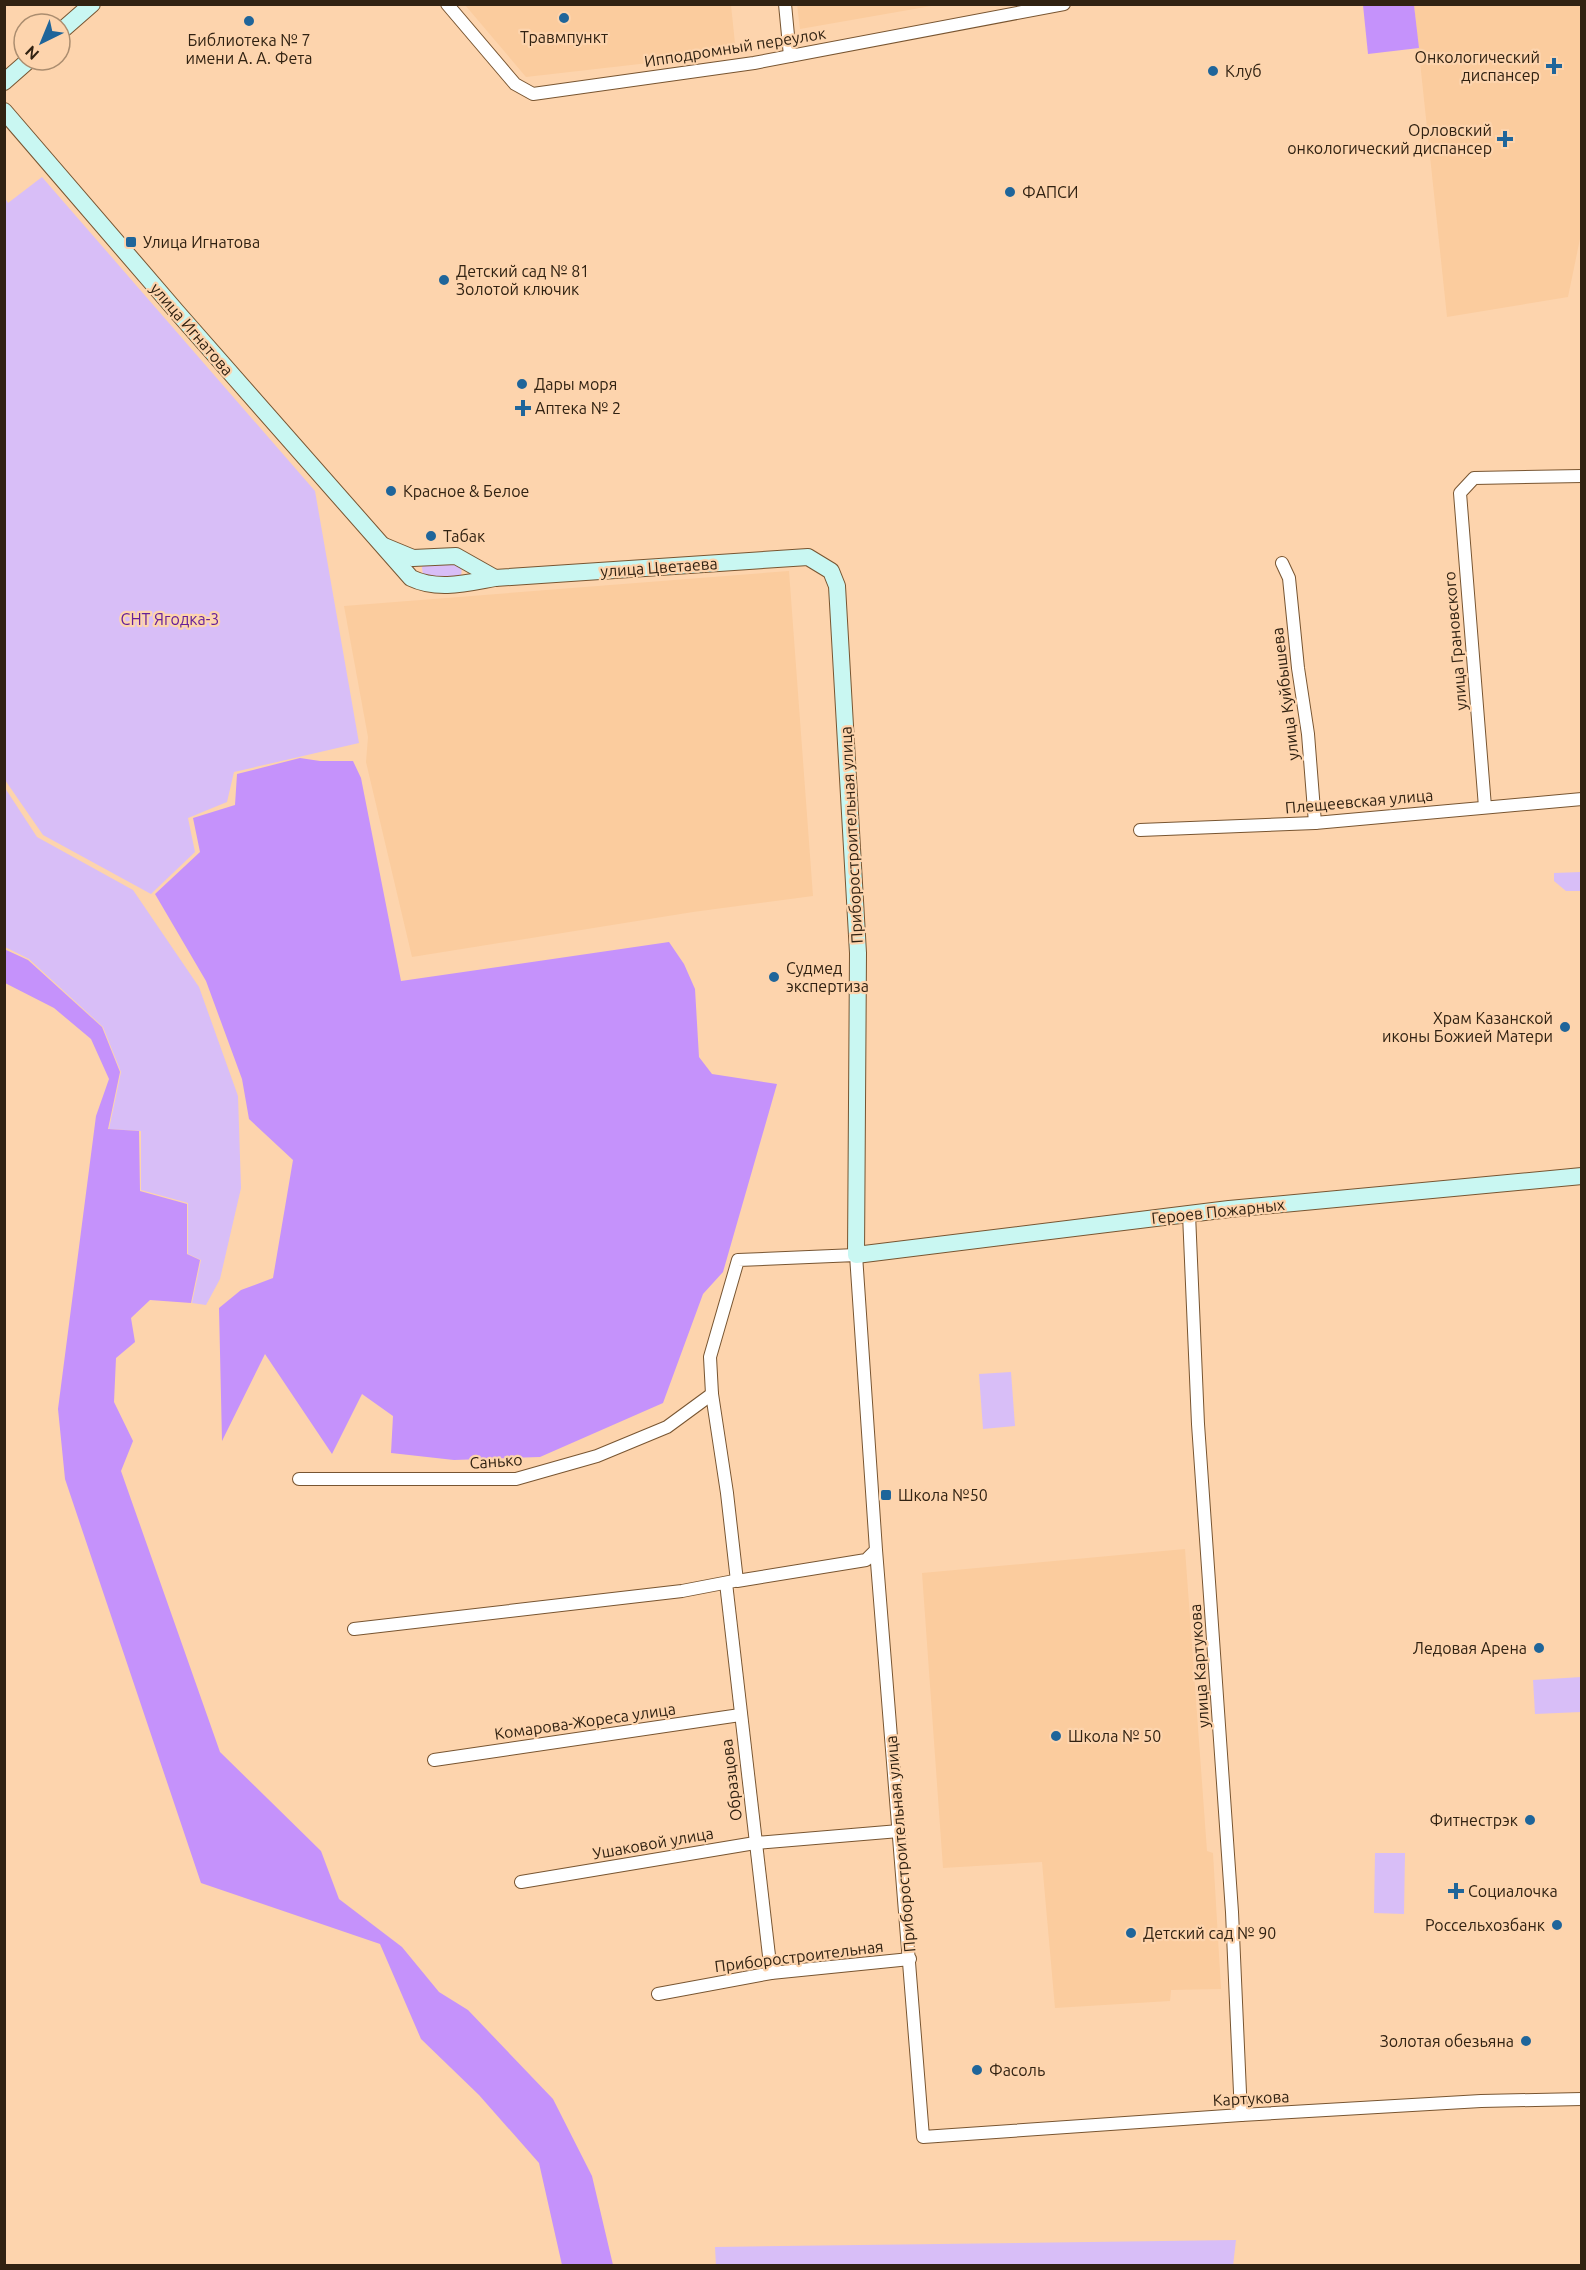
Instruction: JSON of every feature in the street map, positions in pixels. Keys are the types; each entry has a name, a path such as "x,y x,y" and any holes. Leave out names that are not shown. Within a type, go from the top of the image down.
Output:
{"main road":[{"path":"72,22 92,4"},
{"path":"4,82 15,72"},
{"name":"улица Игнатова","path":"4,111 404,573 423,583"},
{"name":"улица Игнатова","path":"381,544 413,558 456,556 464,559"},
{"name":"улица Цветаева","path":"423,583 461,584 495,578 796,557 808,557 822,564"},
{"path":"464,559 495,578"},
{"name":"Приборостроительная улица","path":"822,564 831,571 837,586 856,914 858,965 856,1256"},
{"name":"Героев Пожарных","path":"856,1256 1189,1214 1581,1176"}],"street":[{"name":"Ипподромный переулок","path":"447,4 515,84 533,94 790,56 1064,4"},
{"path":"785,4 790,56"},
{"name":"улица Грановского","path":"1485,807 1459,496 1461,489 1474,478 1581,476"},
{"path":"423,583 416,570 419,563 427,557"},
{"path":"461,584 466,580 469,572 464,559"},
{"name":"улица Куйбышева","path":"1282,563 1289,578 1298,668 1308,734 1315,822"},
{"name":"Плещеевская улица","path":"1140,830 1315,822 1581,799"},
{"name":"улица Картукова","path":"1189,1214 1198,1425 1232,1912 1241,2115"},
{"path":"731,1582 727,1493 712,1394 710,1357 738,1260 856,1256"},
{"name":"Приборостроительная улица","path":"856,1256 876,1550 923,2137"},
{"name":"Санько","path":"300,1479 516,1479 597,1456 667,1427 712,1394"},
{"path":"354,1629 681,1591 866,1560 876,1550"},
{"name":"Образцова","path":"731,1582 740,1715 771,1972"},
{"name":"Комарова-Жореса улица","path":"434,1760 740,1715"},
{"name":"Ушаковой улица","path":"521,1882 755,1842 899,1832"},
{"name":"Приборостроительная","path":"658,1994 771,1972 910,1959"},
{"name":"Картукова","path":"923,2137 1241,2115 1581,2098"}],"shaded area":[{"path":"797,4 937,4 937,5 800,29"},
{"path":"465,5 731,5 736,53 526,77"},
{"path":"1363,5 1414,5 1419,48 1368,54"},
{"name":"Орловский онкологический диспансер","path":"1414,5 1581,5 1582,229 1568,297 1447,317"},
{"path":"789,571 813,896 693,912 412,957 366,762 368,737 344,606"},
{"path":"300,758 320,761 353,761 361,778 401,981 669,942 684,964 695,989 699,1057 712,1074 777,1084 723,1272 703,1294 663,1403 540,1457 454,1460 391,1453 393,1416 362,1394 332,1454 265,1354 222,1441 219,1308 241,1290 273,1278 293,1160 249,1119 242,1079 206,981 155,894 200,852 193,818 235,805 237,774"},
{"path":"4,949 28,960 102,1027 120,1072 108,1129 139,1131 140,1191 187,1204 187,1254 200,1260 191,1303 150,1300 131,1318 135,1342 116,1358 114,1402 133,1441 121,1471 220,1752 321,1851 339,1899 402,1947 439,1992 468,2010 553,2099 592,2176 613,2265 562,2265 539,2163 479,2095 421,2039 380,1944 201,1883 65,1479 58,1409 96,1116 109,1079 91,1039 54,1008 5,983"},
{"path":"1185,1549 1207,1851 1213,1853 1221,1989 1171,1990 1170,2001 1055,2008 1042,1862 943,1868 922,1573"}],"green space":[{"name":"СНТ Ягодка-3","path":"42,177 315,491 359,743 234,772 227,802 188,818 195,852 151,894 43,835 5,780 5,198 8,203"},
{"path":"427,561 460,565 462,570 458,578 423,577 422,567"},
{"path":"5,788 37,837 133,890 199,987 238,1096 241,1188 220,1279 206,1305 192,1303 201,1260 188,1254 188,1203 141,1190 141,1131 109,1129 121,1072 103,1027 29,959 5,947"},
{"path":"1581,872 1581,891 1566,891 1554,881 1554,873"},
{"path":"1011,1372 1015,1426 983,1429 979,1374"},
{"path":"1581,1677 1581,1712 1535,1714 1533,1680"},
{"path":"1375,1853 1405,1853 1404,1914 1374,1913"},
{"path":"1236,2240 1233,2266 716,2266 715,2247"}],"place":[{"name":"Травмпункт","path":"564,18"},
{"name":"Библиотека № 7 имени А. А. Фета","path":"249,21"},
{"name":"Онкологический диспансер","path":"1554,66"},
{"name":"Клуб","path":"1213,71"},
{"name":"Орловский онкологический диспансер","path":"1505,139"},
{"name":"ФАПСИ","path":"1010,192"},
{"name":"Улица Игнатова","path":"131,242"},
{"name":"Детский сад № 81 Золотой ключик","path":"444,280"},
{"name":"Дары моря","path":"522,384"},
{"name":"Аптека № 2","path":"523,408"},
{"name":"Красное & Белое","path":"391,491"},
{"name":"Табак","path":"431,536"},
{"name":"Судмед экспертиза","path":"774,977"},
{"name":"Храм Казанской иконы Божией Матери","path":"1565,1027"},
{"name":"Школа №50","path":"886,1495"},
{"name":"Ледовая Арена","path":"1539,1648"},
{"name":"Школа № 50","path":"1056,1736"},
{"name":"Фитнестрэк","path":"1530,1820"},
{"name":"Социалочка","path":"1456,1891"},
{"name":"Россельхозбанк","path":"1557,1925"},
{"name":"Детский сад № 90","path":"1131,1933"},
{"name":"Золотая обезьяна","path":"1526,2041"},
{"name":"Фасоль","path":"977,2070"}]}
